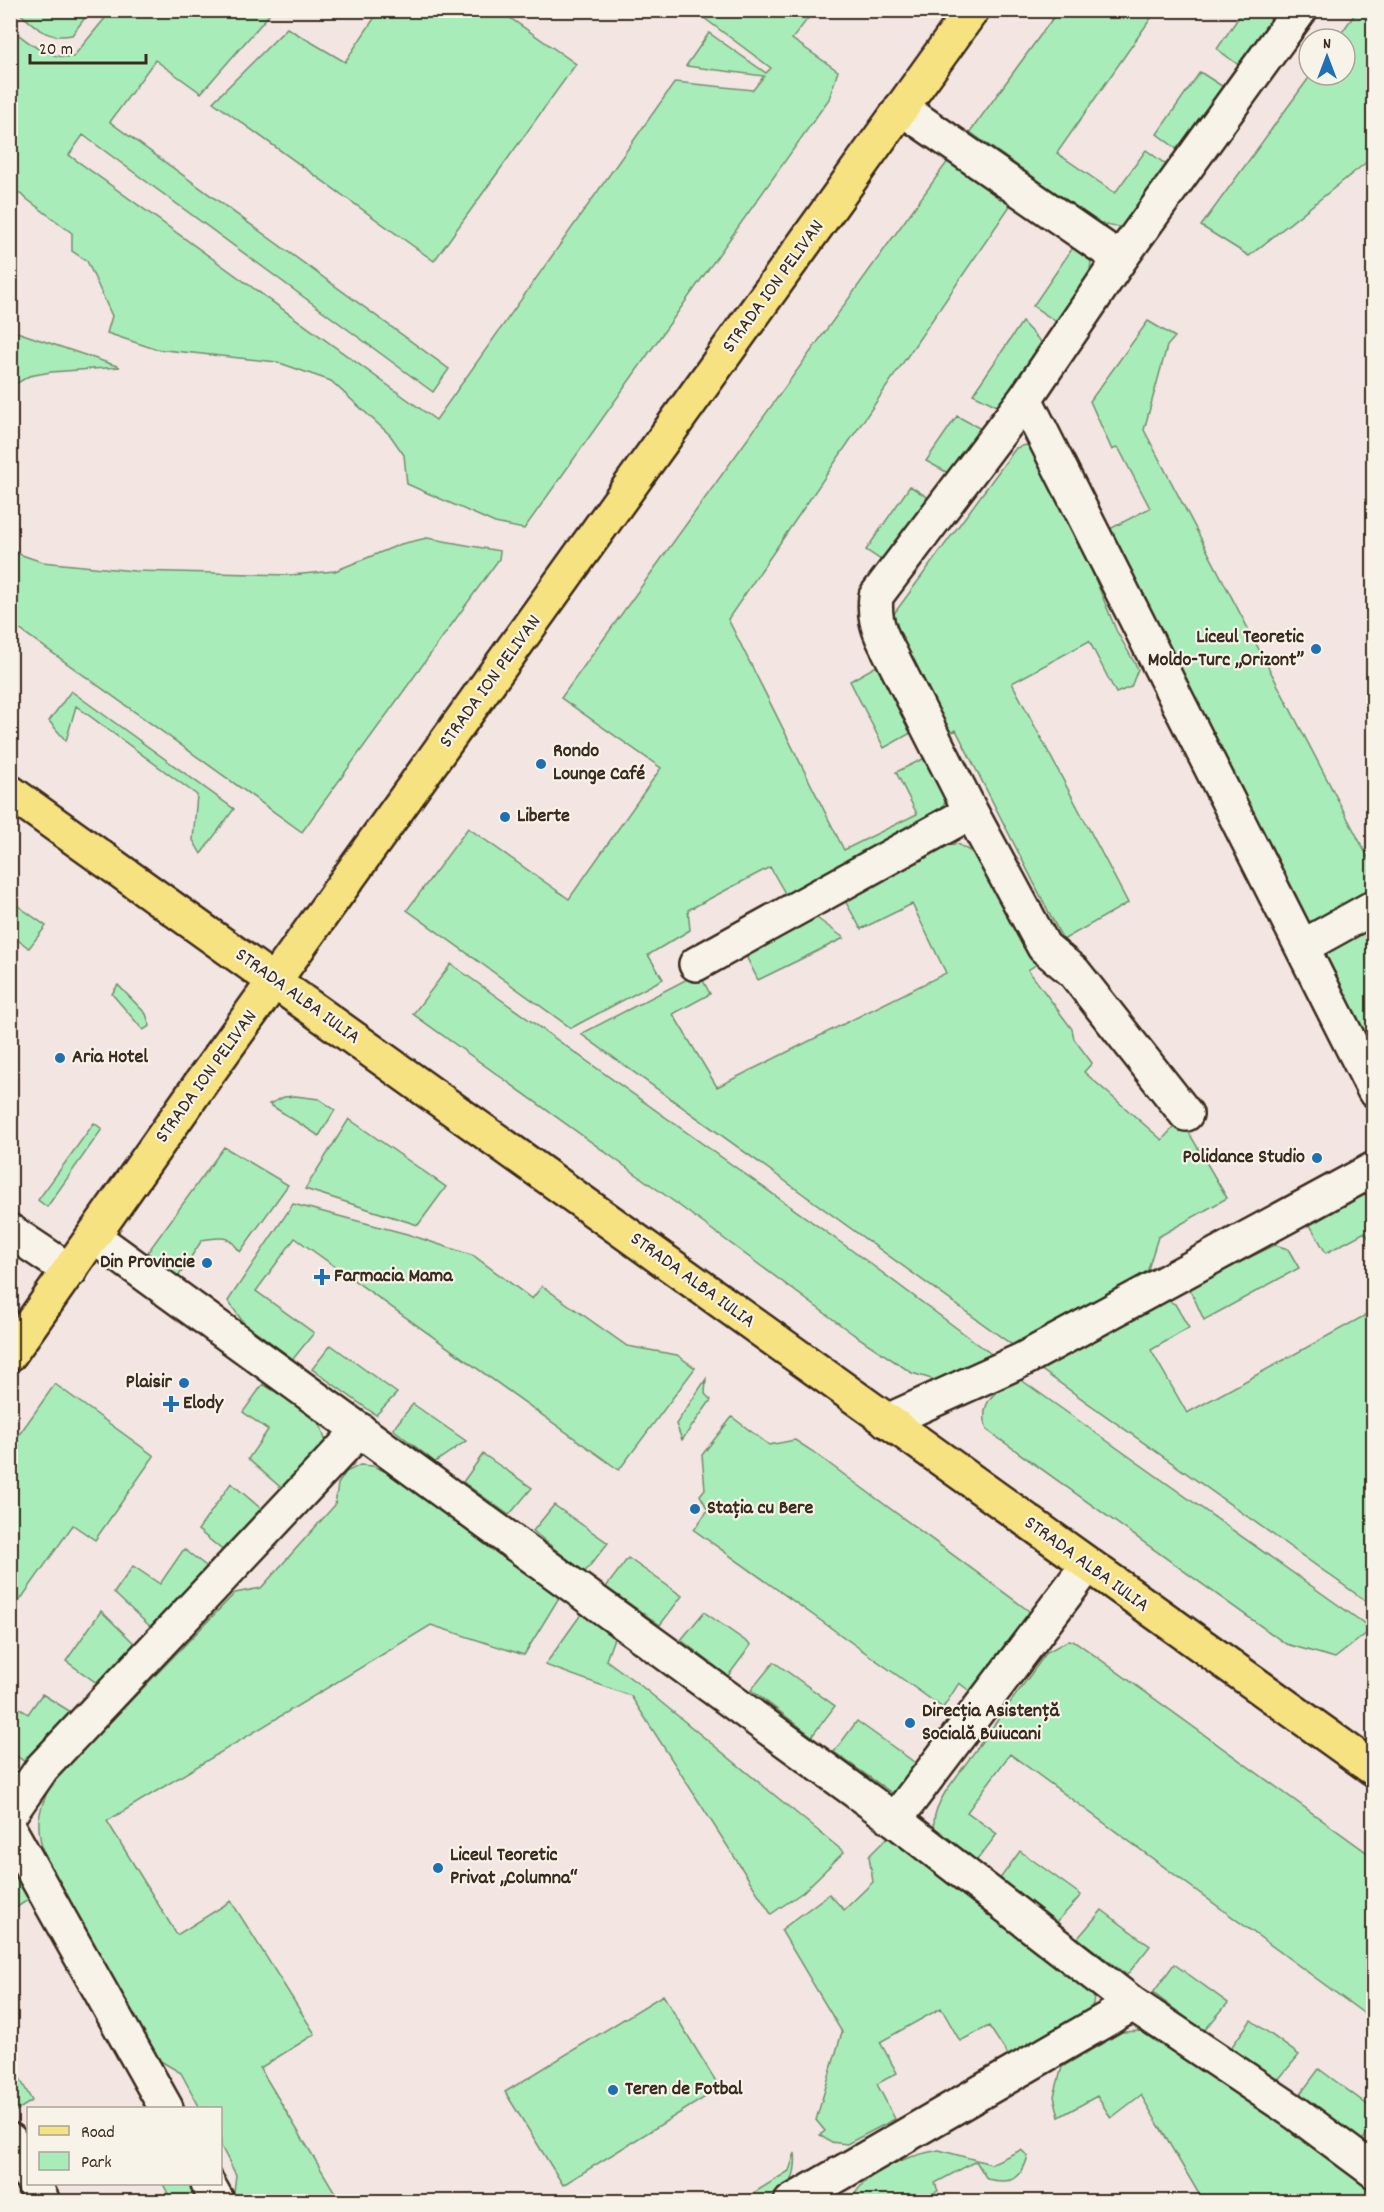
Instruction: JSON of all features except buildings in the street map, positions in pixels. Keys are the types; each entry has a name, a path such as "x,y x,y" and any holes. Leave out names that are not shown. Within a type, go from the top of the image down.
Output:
{"main road":[{"name":"STRADA ION PELIVAN","path":"10,1354 198,1088 972,10"},
{"name":"STRADA ALBA IULIA","path":"10,792 1374,1769"}],"lane":[{"path":"1185,1114 1074,972 1044,947 971,812 878,628 875,603 876,596 1025,399 1120,259 1300,10"},
{"path":"901,108 1120,259"},
{"path":"1025,399 1374,1090"},
{"path":"696,963 971,812"},
{"path":"1302,947 1374,908"},
{"path":"887,1421 1022,1360 1374,1168"},
{"path":"10,1231 70,1271"},
{"path":"94,1237 895,1820 1133,2004 1296,2113 1374,2171"},
{"path":"10,1814 42,1768 360,1430"},
{"path":"895,1820 1088,1566"},
{"path":"10,1830 165,2107"},
{"path":"802,2199 1133,2004"},
{"path":"10,2140 27,2172"},
{"path":"34,2185 43,2202"},
{"path":"209,2185 218,2202"}],"green space":[{"path":"262,10 269,15 201,93 155,60 110,122 449,369 433,392 83,135 69,155 436,420 675,82 753,90 764,76 686,66 709,33 766,73 771,68 700,15 704,11 800,11 809,17 792,39 838,71 829,99 524,529 495,523 407,484 404,455 390,435 331,381 277,362 155,349 107,333 112,316 87,261 72,251 72,233 11,187 10,28 46,53 73,57 111,11"},
{"path":"17,11 90,11 72,35 55,36 42,31"},
{"path":"379,11 500,11 576,64 434,261 213,102 287,28 345,62"},
{"path":"1058,11 1156,11 1057,153 1115,193 1146,150 1168,166 1127,226 1110,226 1093,219 970,132"},
{"path":"1243,11 1270,11 1280,17 1244,69 1217,49"},
{"path":"1357,11 1373,11 1373,157 1249,256 1201,226 1302,87 1357,87 1357,27 1346,27"},
{"path":"1200,72 1228,90 1181,152 1157,134"},
{"path":"953,154 1012,203 728,619 844,850 917,814 896,772 931,755 947,799 938,814 786,895 770,867 688,910 690,930 648,955 663,979 571,1028 407,910 468,828 569,899 661,768 561,698"},
{"path":"1074,246 1091,256 1091,266 1080,292 1058,323 1033,306"},
{"path":"1148,321 1175,337 1167,346 1144,430 1373,867 1373,899 1307,931 1104,532 1150,508 1118,447 1112,450 1090,401"},
{"path":"1022,322 1042,343 999,407 973,394"},
{"path":"11,330 120,367 51,372 29,376 11,387"},
{"path":"957,416 983,430 948,473 926,461"},
{"path":"1026,445 1041,453 1050,468 1116,630 1138,669 1131,687 1116,693 1089,641 1012,683 1128,903 1063,940 956,730 946,735 892,629 893,615 1016,448"},
{"path":"910,486 930,499 884,562 866,550"},
{"path":"427,538 500,551 499,559 302,832 11,623 11,547 19,554 42,562 134,571 291,575 335,571 401,544"},
{"path":"880,664 918,729 884,748 850,681"},
{"path":"71,691 234,809 201,854 193,840 197,795 76,706 66,741 49,721"},
{"path":"958,844 983,859 1040,962 1028,970 1072,1029 1074,1039 1092,1063 1084,1072 1162,1140 1181,1119 1227,1198 1158,1237 1145,1279 1018,1349 581,1034 699,973 710,994 673,1014 717,1087 946,973 912,904 861,929 844,899 942,845"},
{"path":"11,901 46,926 29,948 11,935"},
{"path":"810,913 844,938 758,980 743,950"},
{"path":"1373,923 1373,1077 1324,962 1328,952"},
{"path":"451,964 868,1262 998,1359 949,1380 935,1380 912,1373 853,1334 665,1195 413,1014"},
{"path":"118,985 146,1014 150,1026 143,1030 112,994"},
{"path":"284,1097 319,1099 335,1110 319,1136 269,1104"},
{"path":"349,1119 446,1187 418,1225 305,1189"},
{"path":"94,1123 102,1129 47,1207 38,1200"},
{"path":"224,1147 288,1185 240,1252 232,1242 224,1238 202,1240 178,1277 210,1299 205,1306 145,1256"},
{"path":"1373,1190 1373,1247 1365,1232 1326,1253 1310,1225"},
{"path":"293,1204 407,1234 474,1256 532,1299 542,1286 627,1346 677,1355 695,1368 619,1470 295,1238 256,1291 314,1333 293,1359 243,1322 228,1301"},
{"path":"1275,1245 1288,1249 1299,1268 1204,1320 1189,1287"},
{"path":"1162,1298 1175,1304 1189,1328 1151,1350 1187,1413 1373,1311 1373,1606 1036,1366"},
{"path":"331,1345 397,1393 376,1415 312,1369"},
{"path":"1017,1377 1372,1629 1335,1658 1286,1644 987,1430 985,1412 990,1398"},
{"path":"706,1379 705,1394 711,1400 682,1440 676,1424"},
{"path":"55,1384 154,1456 95,1540 73,1525 11,1613 11,1446"},
{"path":"263,1384 300,1407 320,1423 326,1443 286,1492 248,1459 268,1430 243,1412"},
{"path":"413,1404 466,1441 435,1462 393,1429"},
{"path":"732,1417 769,1445 795,1440 812,1451 1029,1611 1027,1625 975,1695 959,1683 943,1708 694,1530 708,1510 700,1495 705,1489 702,1455"},
{"path":"483,1454 532,1488 509,1515 463,1482"},
{"path":"360,1465 373,1466 386,1472 560,1596 524,1655 431,1625 107,1821 177,1935 231,1901 315,2034 260,2068 340,2201 233,2201 236,2175 222,2148 222,2107 199,2107 181,2073 152,2056 45,1858 39,1819 43,1802 52,1782 235,1593 261,1588 335,1505 338,1484 346,1472"},
{"path":"231,1483 265,1512 226,1553 198,1530"},
{"path":"554,1505 608,1543 584,1573 533,1531"},
{"path":"184,1549 210,1569 154,1630 114,1593 133,1566 160,1584"},
{"path":"628,1558 682,1596 660,1625 606,1587"},
{"path":"101,1611 139,1648 101,1686 66,1661"},
{"path":"704,1612 751,1645 728,1676 681,1640"},
{"path":"582,1613 617,1630 606,1660 640,1685 844,1852 803,1892 771,1914 631,1696 545,1665"},
{"path":"1069,1640 1076,1642 1373,1857 1373,2020 1010,1754 967,1812 997,1834 974,1864 938,1834 934,1826 934,1817 946,1791 1047,1652"},
{"path":"774,1662 835,1706 812,1736 751,1690"},
{"path":"42,1694 71,1712 72,1721 28,1764 11,1752 11,1702 28,1714"},
{"path":"857,1721 921,1767 899,1798 834,1752"},
{"path":"887,1838 894,1838 1091,1985 1093,2002 1085,2015 1054,2035 1010,2058 989,2026 960,2041 941,2008 880,2042 897,2073 877,2084 895,2119 847,2144 830,2142 820,2135 825,2131 816,2120 842,2032 781,1930 829,1894 844,1910 873,1882 869,1856"},
{"path":"1020,1851 1081,1895 1056,1923 999,1880"},
{"path":"10,1869 31,1898 11,1911 10,1911"},
{"path":"1102,1910 1150,1946 1127,1975 1078,1938"},
{"path":"1174,1964 1228,2003 1204,2031 1153,1993"},
{"name":"Teren de Fotbal","path":"663,1995 720,2088 563,2185 505,2092"},
{"path":"1251,2020 1299,2055 1277,2081 1230,2049"},
{"path":"1142,2031 1157,2034 1373,2183 1373,2201 1203,2201 1141,2095 1111,2118 1097,2096 1059,2117 1054,2096 1062,2067 1122,2032"},
{"path":"11,2062 32,2101 10,2114"},
{"path":"1319,2069 1373,2109 1373,2124 1361,2143 1298,2097"},
{"path":"939,2150 991,2164 1021,2150 1028,2156 1022,2171 1009,2181 987,2179 976,2161 935,2183 938,2191 918,2201 851,2201 866,2181 888,2166"},
{"path":"795,2153 794,2174 784,2194 768,2202 739,2202 789,2171"},
{"path":"164,2185 194,2185 203,2201 172,2201"}],"place":[{"name":"Liceul Teoretic Moldo-Turc „Orizont”","path":"1316,649"},
{"name":"Rondo Lounge Café","path":"541,764"},
{"name":"Liberte","path":"505,817"},
{"name":"Aria Hotel","path":"60,1058"},
{"name":"Polidance Studio","path":"1317,1158"},
{"name":"Din Provincie","path":"207,1263"},
{"name":"Farmacia Mama","path":"322,1277"},
{"name":"Plaisir","path":"184,1383"},
{"name":"Elody","path":"171,1404"},
{"name":"Stația cu Bere","path":"695,1509"},
{"name":"Direcția Asistență Socială Buiucani","path":"910,1723"},
{"name":"Liceul Teoretic Privat „Columna“","path":"438,1868"},
{"name":"Teren de Fotbal","path":"613,2090"}]}
